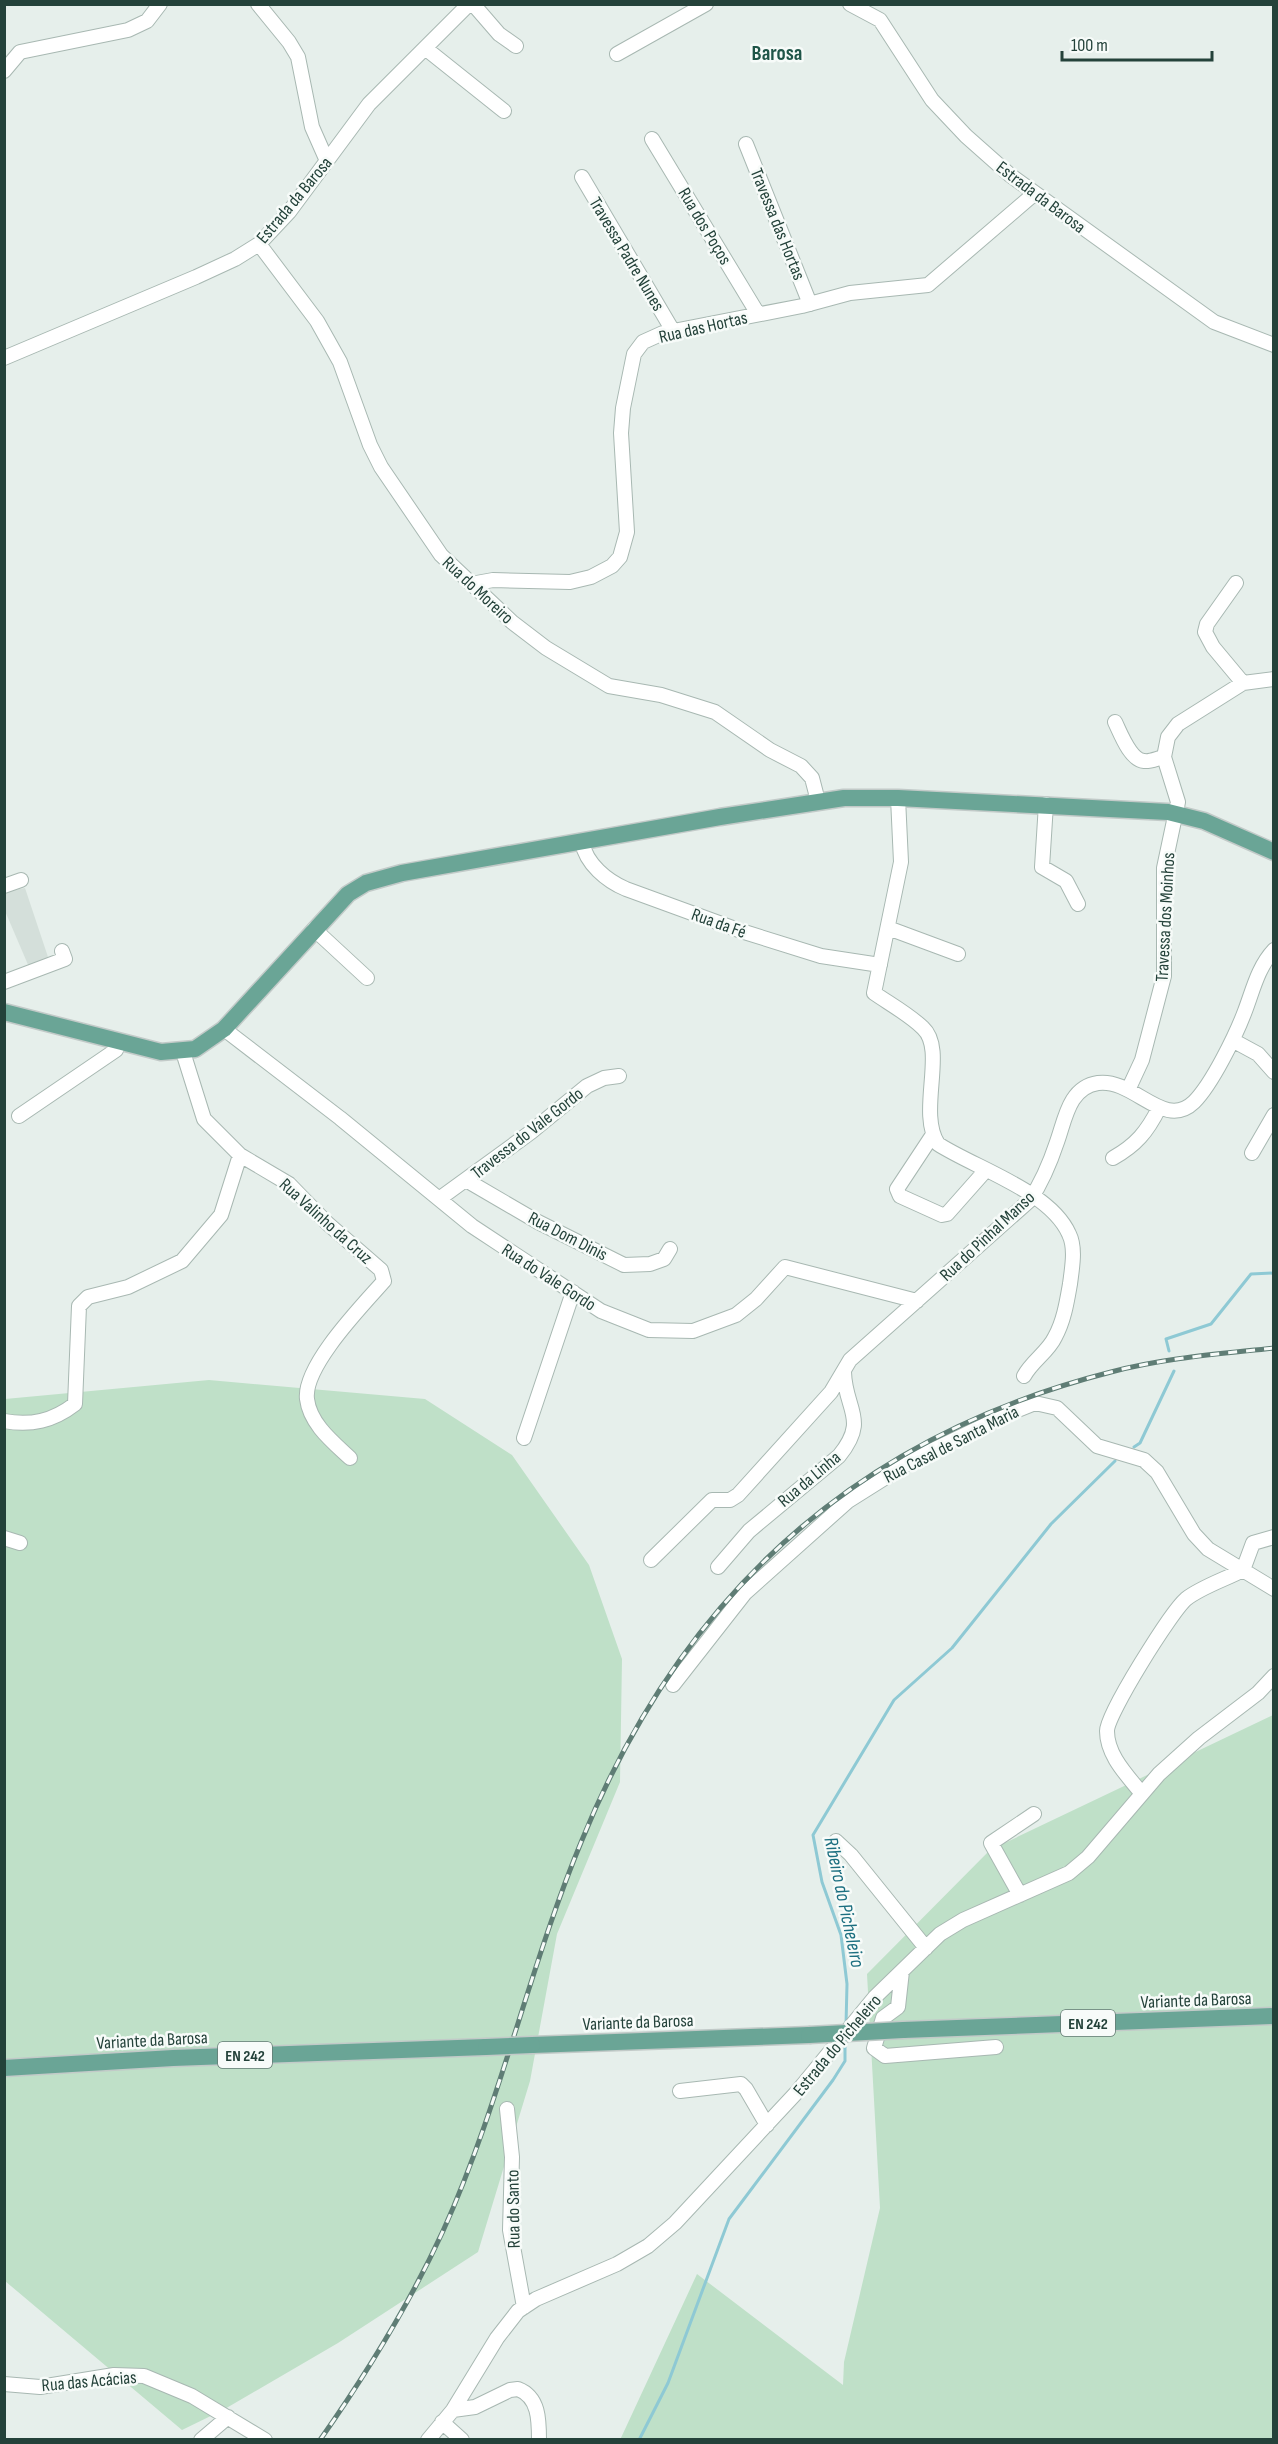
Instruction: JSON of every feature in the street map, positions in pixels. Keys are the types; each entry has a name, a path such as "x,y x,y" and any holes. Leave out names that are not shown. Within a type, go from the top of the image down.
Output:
{"main road":[{"path":"4,1012 161,1052 183,1052 201,1046 224,1029 314,928 348,894 376,879 818,801 898,798 1046,804 1177,813 1204,821 1274,852"},
{"name":"Variante da Barosa","path":"4,2068 173,2058 1274,2016"}],"street":[{"path":"4,70 20,52 139,26 160,4"},
{"path":"258,4 290,42 298,57 312,127 327,161"},
{"path":"471,4 499,34 516,46"},
{"name":"Estrada da Barosa","path":"4,358 196,277 235,259 259,244 289,212 369,104 471,4"},
{"path":"617,54 706,4"},
{"name":"Estrada da Barosa","path":"849,4 872,9 890,33 932,100 986,156 1034,194 1214,322 1274,345"},
{"path":"425,48 504,111"},
{"name":"Rua dos Poços","path":"652,138 758,314"},
{"name":"Travessa das Hortas","path":"746,144 810,304"},
{"name":"Travessa Padre Nunes","path":"582,177 673,331"},
{"name":"Rua das Hortas","path":"471,584 493,580 570,582 591,577 612,566 620,557 627,532 621,433 633,354 643,342 673,331 810,304 850,293 928,285 1034,194"},
{"name":"Rua do Moreiro","path":"259,244 317,321 340,362 370,444 381,467 441,555 520,629 609,686 661,695 715,712 763,746 801,766 812,778 818,801"},
{"path":"1236,583 1207,624 1205,632 1212,647 1243,683"},
{"path":"1177,813 1178,802 1164,757 1168,737 1178,724 1243,683 1274,679"},
{"path":"1115,722 1137,759 1144,762 1164,757"},
{"path":"898,798 901,862 874,993 925,1029 932,1046 929,1112 932,1136 938,1144 1033,1195 1063,1224 1073,1247 1066,1304 1054,1340 1031,1364 1024,1376"},
{"path":"1046,804 1042,867 1044,871 1066,881 1078,904"},
{"name":"Travessa dos Moinhos","path":"1129,1088 1142,1060 1164,976 1164,868 1177,813"},
{"name":"Rua da Fé","path":"582,842 589,859 611,882 619,886 741,931 821,956 880,965"},
{"path":"4,886 21,880"},
{"path":"314,928 367,978"},
{"path":"888,928 958,954"},
{"path":"1113,1158 1132,1148 1141,1139 1159,1108 1176,1110 1194,1102 1234,1041 1259,972 1274,950"},
{"path":"4,990 4,983 65,959 62,951"},
{"name":"Rua do Vale Gordo","path":"224,1029 340,1118 472,1226 601,1311 649,1330 693,1331 736,1315 756,1299 785,1267 917,1301"},
{"path":"1234,1041 1258,1054 1274,1072"},
{"path":"19,1116 116,1050 119,1042"},
{"name":"Rua Valinho da Cruz","path":"183,1052 204,1119 240,1155 289,1184 327,1223 381,1270 384,1281 336,1335 315,1370 307,1399 319,1428 350,1458"},
{"name":"Travessa do Vale Gordo","path":"439,1199 587,1086 604,1078 619,1076"},
{"name":"Rua do Pinhal Manso","path":"651,1560 712,1500 730,1500 738,1495 812,1414 844,1372 850,1360 1033,1195 1042,1182 1065,1115 1077,1094 1098,1083 1129,1088 1159,1108"},
{"path":"1252,1153 1274,1115"},
{"path":"932,1136 897,1189 900,1196 942,1215 947,1214 987,1170"},
{"path":"4,1421 26,1425 61,1415 75,1404 79,1306 88,1297 128,1287 182,1261 221,1215 240,1155"},
{"name":"Rua Dom Dinis","path":"466,1180 538,1222 624,1264 650,1264 664,1259 670,1249"},
{"path":"525,1438 573,1292"},
{"name":"Rua da Linha","path":"718,1567 749,1531 839,1456 850,1442 855,1429 853,1406 845,1383 844,1372"},
{"name":"Rua Casal de Santa Maria","path":"673,1685 745,1593 848,1501 918,1457 1010,1413 1035,1404 1057,1408 1097,1446 1144,1460 1157,1472 1194,1534 1209,1549 1274,1589"},
{"path":"1142,1794 1117,1762 1108,1742 1107,1730 1110,1717 1142,1666 1150,1646 1186,1599 1243,1570 1253,1543 1274,1537"},
{"path":"4,1538 20,1543"},
{"name":"Estrada do Picheleiro","path":"428,2439 453,2410 497,2338 524,2307 536,2299 617,2264 648,2246 675,2223 766,2125 875,1997 940,1934 963,1920 1069,1873 1088,1857 1159,1774 1199,1738 1258,1693 1274,1676"},
{"path":"1020,1895 991,1843 1034,1814"},
{"path":"836,1841 851,1855 926,1948"},
{"path":"902,1971 898,2007 883,2018 874,2048 885,2056 996,2047"},
{"path":"680,2091 741,2084 766,2125"},
{"name":"Rua do Santo","path":"507,2109 512,2168 510,2230 524,2307"},
{"name":"Rua das Acácias","path":"4,2385 40,2386 114,2375 144,2376 192,2396 265,2439"},
{"path":"453,2410 475,2407 510,2390 518,2389 533,2400 539,2416 539,2439"},
{"path":"201,2439 228,2417"},
{"path":"442,2422 462,2439"}],"shaded area":[{"path":"25,888 49,960 29,967 5,911 4,892"}],"green space":[{"path":"209,1380 425,1399 512,1455 589,1565 622,1659 620,1782 557,1934 530,2081 478,2252 338,2343 223,2410 182,2430 5,2281 5,1399"},
{"path":"1273,1715 1273,2439 620,2440 697,2274 843,2385 844,2362 880,2208 867,1974 990,1850"}],"waterway":[{"name":"Ribeiro do Picheleiro","path":"1169,1351 1166,1339 1211,1324 1251,1274 1274,1273"},
{"path":"1134,1447 1140,1443 1174,1371"},
{"name":"Ribeiro do Picheleiro","path":"846,2025 847,1984 841,1935 822,1882 813,1835 894,1700 952,1648 1051,1524 1115,1461"},
{"name":"Ribeiro do Picheleiro","path":"639,2440 668,2383 729,2219 833,2080 845,2061 845,2041"}],"railway":[{"path":"320,2440 386,2338 443,2231 481,2135 563,1888 582,1840 623,1753 670,1674 725,1602 788,1539 857,1485 934,1438 1019,1401 1111,1372 1171,1360 1274,1348"}],"district":[{"name":"Barosa","path":"777,53"}]}
